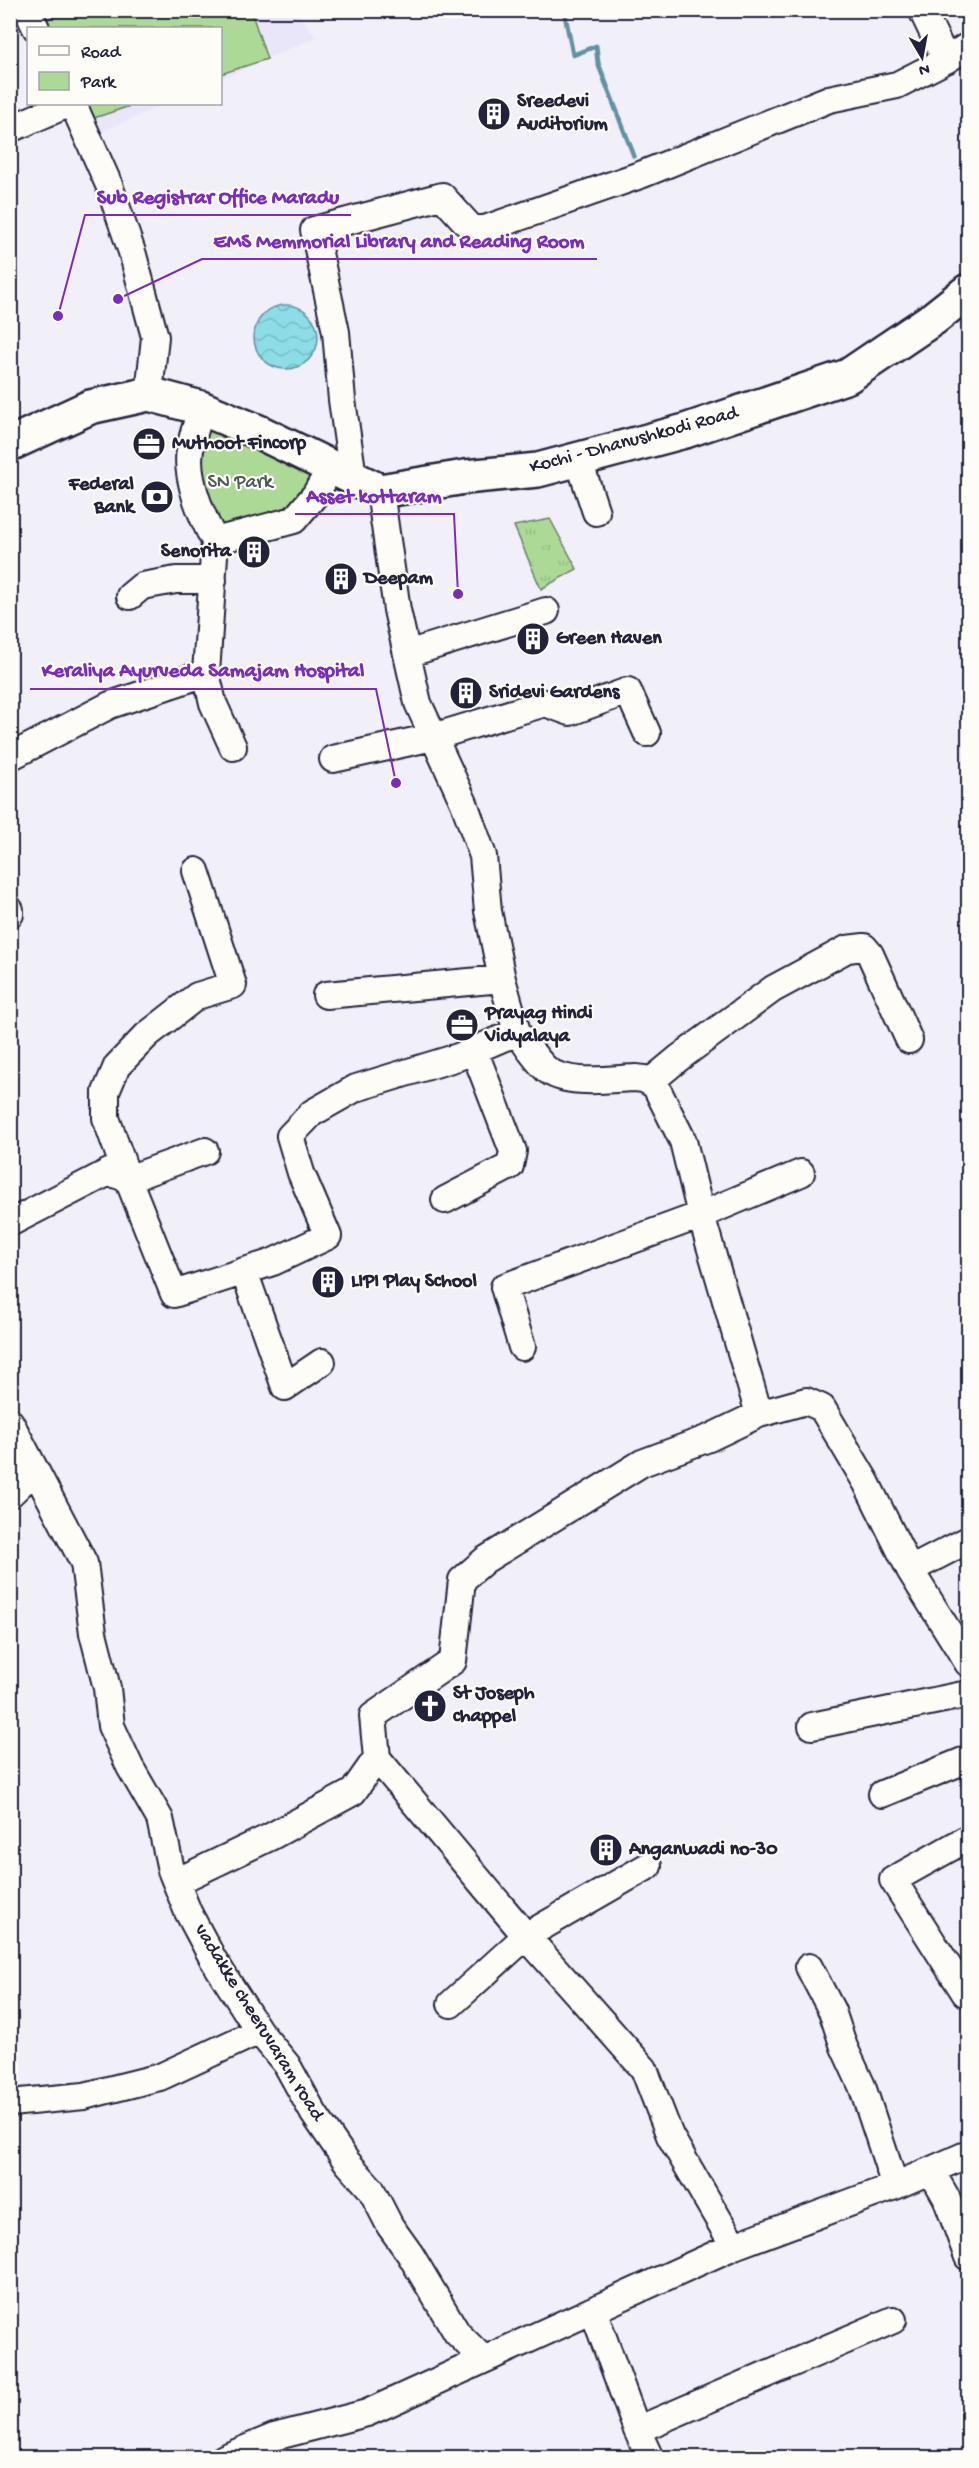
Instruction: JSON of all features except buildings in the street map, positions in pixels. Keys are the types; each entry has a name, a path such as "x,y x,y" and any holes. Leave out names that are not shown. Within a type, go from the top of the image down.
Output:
{"highway":[{"name":"Kochi - Dhanushkodi Road","path":"355,478 465,477 538,470 685,431 848,376 934,318 969,291"},
{"path":"10,444 90,407 149,394 201,408 355,478"}],"street":[{"path":"27,10 36,27"},
{"path":"922,10 946,60"},
{"path":"759,1414 700,1215 683,1141 655,1085 634,1078 574,1080 555,1076 540,1063 517,1032 502,978 488,911 483,856 464,804 418,703 397,610 355,478 342,400 336,332 314,230 442,196 472,229 485,229 643,174 829,99 897,85 969,46"},
{"path":"10,129 66,105"},
{"path":"73,105 112,195 134,255 153,327 155,337 149,394"},
{"path":"201,408 189,452 192,479 206,525 215,541 206,674 213,703 232,747"},
{"path":"578,458 596,512"},
{"path":"215,541 294,520 315,495 355,478"},
{"path":"130,596 142,586 176,580 213,580"},
{"path":"407,654 546,611"},
{"path":"10,757 110,705 206,674"},
{"path":"333,759 433,737 545,703 570,712 628,691 647,733"},
{"path":"196,871 233,985 197,996 147,1035 117,1066 106,1092 106,1118 174,1294 273,1262 328,1236 301,1173 290,1136 312,1113 356,1088 474,1050 517,1032"},
{"path":"650,1082 773,989 847,949 858,946 864,947 870,954 909,1040"},
{"path":"327,995 502,978"},
{"path":"445,1200 510,1166 513,1151 474,1050"},
{"path":"10,1223 109,1172 128,1179 205,1151"},
{"path":"522,1347 504,1287 700,1215 801,1173"},
{"path":"244,1271 285,1387 322,1362"},
{"path":"734,2246 670,2136 644,2069 526,1936 377,1758 373,1716 453,1661 462,1580 485,1560 642,1463 709,1438 759,1414 806,1401 822,1408 867,1482 910,1570 967,1657"},
{"name":"vadakke cheeruvaram road","path":"10,1422 84,1563 93,1633 106,1688 111,1726 130,1767 160,1819 171,1870 188,1912 213,1959 259,2031 287,2065 314,2114 347,2162 371,2189 390,2226 410,2254 457,2333 483,2359"},
{"path":"10,1494 35,1470"},
{"path":"910,1570 969,1539"},
{"path":"812,1726 969,1694"},
{"path":"176,1882 270,1837 353,1792 377,1758"},
{"path":"882,1794 969,1759"},
{"path":"965,1993 893,1880 969,1838"},
{"path":"451,2004 526,1936 648,1866"},
{"path":"809,1967 832,2011 844,2047 862,2086 895,2186"},
{"path":"10,2103 84,2096 160,2077 259,2031"},
{"path":"224,2457 273,2437 367,2413 734,2246 895,2186 969,2154"},
{"path":"931,2171 946,2197 969,2257"},
{"path":"594,2310 637,2430 650,2457"},
{"path":"637,2430 893,2320"}],"shaded area":[{"path":"31,11 296,11 316,37 222,79 222,27 39,27"},
{"path":"72,105 163,105 87,138"}],"green space":[{"path":"71,11 251,11 267,59 222,74 222,27 50,27 46,19"},
{"path":"88,105 133,105 94,118"},
{"name":"SN Park","path":"206,426 249,441 313,475 300,505 233,535 207,517 194,463"},
{"path":"550,519 577,569 541,589 514,526"}],"water":[{"path":"280,305 292,305 309,314 316,325 318,337 316,349 309,360 292,369 280,369 268,364 259,355 254,343 254,331 259,319 268,310"}],"waterway":[{"path":"564,10 573,55 596,46 598,63 634,156"}],"place":[{"name":"Sreedevi Auditorium","path":"494,114"},
{"name":"EMS Memmorial Library and Reading Room","path":"118,299"},
{"name":"Sub Registrar Office Maradu","path":"58,316"},
{"name":"Muthoot Fincorp","path":"149,444"},
{"name":"Federal Bank","path":"157,497"},
{"name":"Senorita","path":"254,552"},
{"name":"Deepam","path":"341,579"},
{"name":"Asset kottaram","path":"458,594"},
{"name":"Green Haven","path":"533,639"},
{"name":"Sridevi Gardens","path":"466,693"},
{"name":"Keraliya Ayurveda Samajam Hospital","path":"396,783"},
{"name":"Prayag Hindi Vidyalaya","path":"462,1025"},
{"name":"LIPI Play School","path":"328,1282"},
{"name":"St Joseph chappel","path":"430,1706"},
{"name":"Anganwadi no-30","path":"606,1850"}]}
